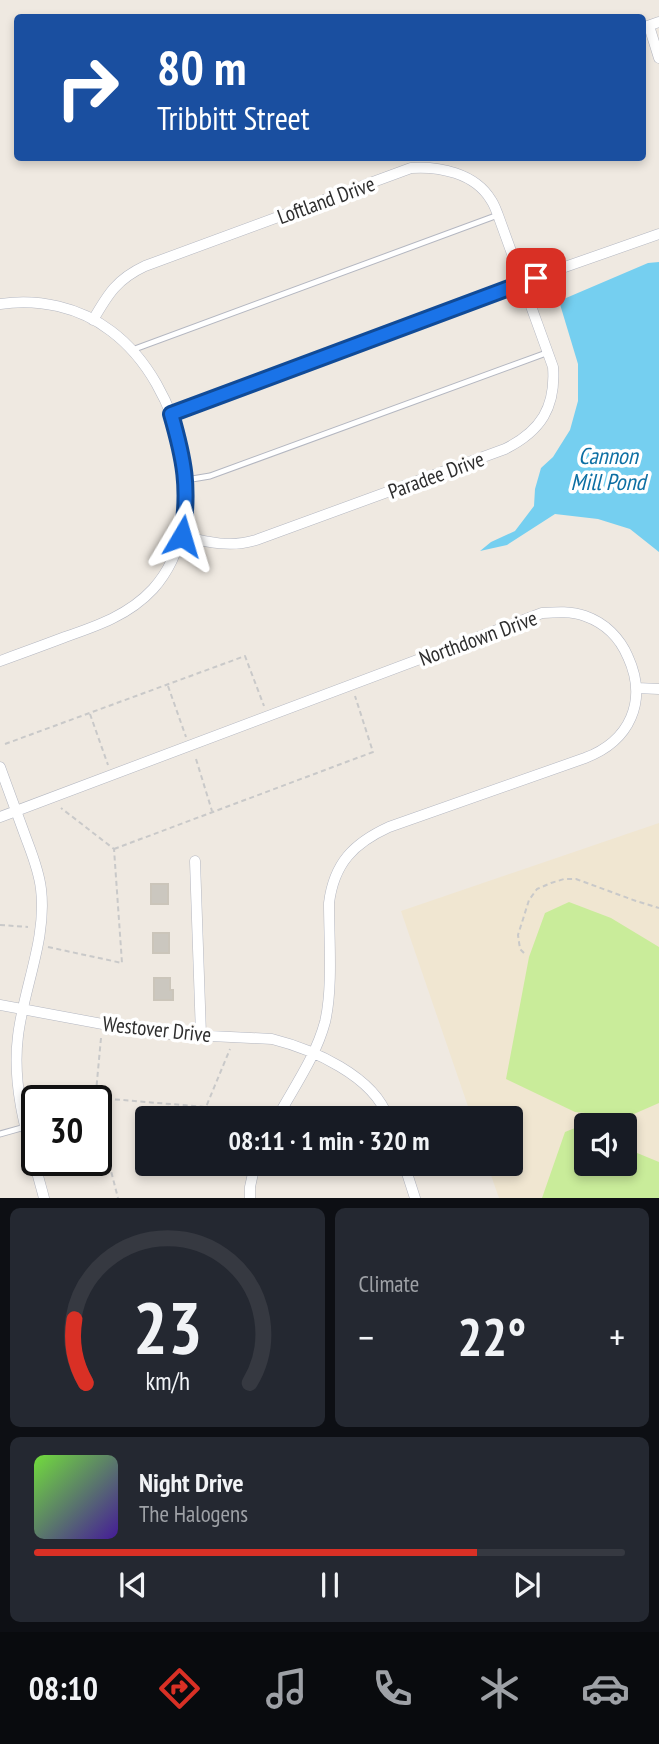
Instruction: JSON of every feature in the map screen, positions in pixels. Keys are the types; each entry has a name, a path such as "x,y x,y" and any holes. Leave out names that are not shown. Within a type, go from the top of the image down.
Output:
{"street":[{"path":"650,25 659,58"},
{"name":"Loftland Drive","path":"93,320 113,288 138,270 411,169 425,167 456,173 481,188 490,198 522,282"},
{"path":"171,414 522,282 659,234"},
{"name":"Paradee Drive","path":"182,536 226,545 247,543 520,442 532,433 550,406 554,378 549,352 522,282"},
{"path":"0,304 44,303 68,309 110,330 132,350 150,374 171,414 186,480 186,514 182,536 165,572 153,589 122,614 100,625 0,661"},
{"name":"Northdown Drive","path":"0,817 542,613 563,611 586,617 613,634 628,657 637,688"},
{"path":"284,1106 313,1053 323,1028 328,1006 331,890 351,852 361,842 389,827 585,758 605,748 623,731 630,719 637,688 659,689"},
{"path":"0,767 41,886 40,937 18,1034 16,1059 21,1108"},
{"path":"195,861 201,1035"},
{"name":"Westover Drive","path":"0,1005 135,1030 272,1039 313,1053 342,1069 368,1087 382,1106"},
{"path":"38,1176 44,1198"},
{"path":"250,1198 251,1176"},
{"path":"408,1176 415,1198"}],"lane":[{"path":"132,350 498,215"},
{"path":"186,480 210,476 549,352"},
{"path":"0,1134 21,1128"}],"path":[{"path":"5,744 245,656 264,708"},
{"path":"168,685 186,737"},
{"path":"114,849 373,752 355,696"},
{"path":"90,713 108,765"},
{"path":"196,759 213,812"},
{"path":"48,947 122,963 114,849 61,808"},
{"path":"524,953 520,949 518,935 529,900 537,889 551,883 576,879 658,907"},
{"path":"0,925 28,927"},
{"path":"97,1085 101,1038"},
{"path":"112,1099 206,1107 230,1049"},
{"path":"112,1175 118,1198"}],"shaded area":[{"path":"659,823 659,1198 499,1198 491,1176 523,1176 523,1106 468,1106 401,911"}],"green space":[{"path":"569,902 611,918 659,947 659,1103 636,1113 575,1112 506,1079 529,957 545,913"},
{"path":"574,1128 574,1176 637,1176 637,1153 659,1162 659,1198 542,1198 565,1132"}],"water":[{"name":"Cannon Mill Pond","path":"659,262 659,552 630,529 598,519 555,514 507,545 480,551 491,542 515,531 534,506 541,468 553,457 570,430 578,401 578,364 559,301 648,263"}],"building":[{"path":"151,884 168,884 168,904 151,904"},
{"path":"153,933 169,933 169,953 153,953"},
{"path":"154,978 170,978 173,1000 154,1000"}],"route":[{"path":"182,536 186,514 186,480 171,414 536,278"}]}
